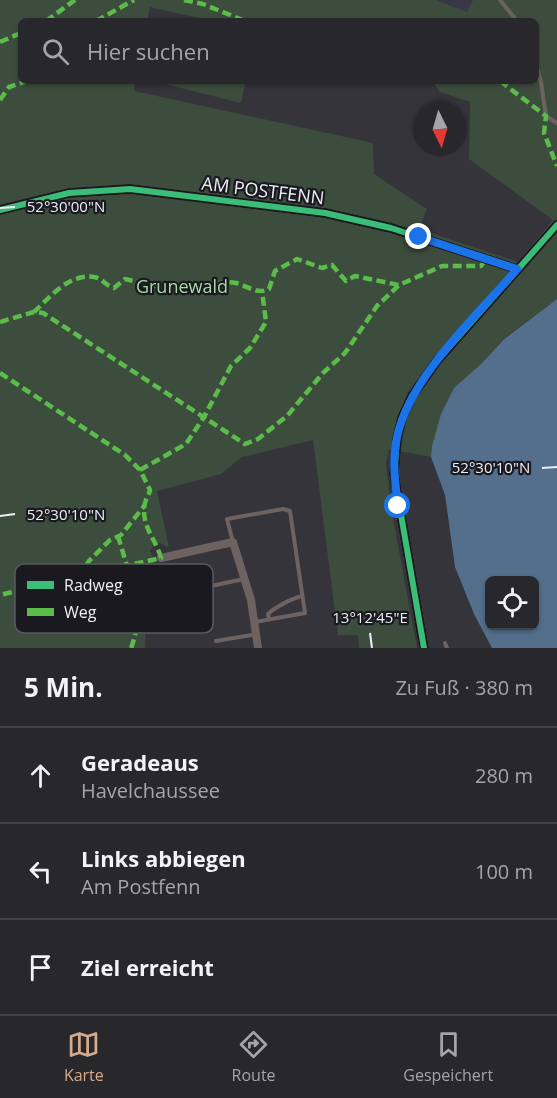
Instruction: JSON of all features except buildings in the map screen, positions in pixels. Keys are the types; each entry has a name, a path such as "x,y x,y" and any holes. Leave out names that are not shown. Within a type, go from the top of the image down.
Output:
{"street":[{"name":"AM POSTFENN","path":"0,210 69,193 130,189 325,213 392,228 517,269"},
{"path":"424,648 394,474 397,439 402,418 423,378 557,225"},
{"path":"161,558 233,542 245,579 255,622 258,648"}],"lane":[{"path":"500,0 515,18"},
{"path":"539,73 546,116 557,123"},
{"path":"233,542 227,519 283,509 290,511 305,613 255,622"},
{"path":"213,586 245,579"},
{"path":"269,619 268,614 275,607 286,605 293,598 302,596"},
{"path":"216,641 257,634"}],"shaded area":[{"path":"436,0 473,0 467,12"}],"green space":[{"name":"Grunewald","path":"0,0 436,0 467,12 473,0 557,0 557,299 504,338 482,363 454,388 441,414 431,457 389,449 386,464 391,507 417,648 359,648 358,635 338,635 313,440 242,457 221,474 157,491 169,548 160,543 155,544 150,551 156,564 15,564 15,633 146,633 145,648 0,648","holes":["150,7 199,18 539,18 539,84 434,84 440,92 470,102 469,159 553,220 518,262 419,229 427,209 374,174 373,143 134,91 135,84 18,84 18,18 148,18"]},
{"path":"165,84 245,84 241,103"}],"water":[{"path":"557,299 557,648 492,648 474,614 455,567 445,495 431,457 432,446 441,414 454,388 504,339"}],"marked path":[{"path":"50,18 75,0"},
{"path":"101,18 134,0"},
{"path":"184,0 203,4 238,18"},
{"path":"0,42 18,34"},
{"path":"0,100 9,87 18,84"},
{"path":"504,84 546,116 544,133 557,166"},
{"path":"34,312 60,288 85,277 97,278 114,288 125,279 156,286 182,285 188,288 230,282 256,291 265,291 269,289 275,271 297,259 322,268 332,265 346,281 355,276 399,285"},
{"path":"0,322 34,312 43,313 245,444 258,439 287,416 323,373 345,353 377,306 399,285 442,266 481,266 486,259"},
{"path":"140,470 186,444 204,417 231,366 250,348 266,322 262,291"},
{"path":"0,373 125,455 140,470 150,490 145,503 145,518 161,558 135,564"},
{"path":"87,564 110,540 121,535 145,505"},
{"path":"118,536 126,564"},
{"path":"0,595 15,592"},
{"path":"131,648 135,633"}],"cycle path":[{"path":"0,210 69,193 130,189 325,213 391,228 517,269"},
{"path":"424,648 394,474 397,439 402,418 412,396 436,362 557,225"}],"route":[{"path":"398,506 394,474 397,439 402,418 412,396 436,362 517,269 419,237"}]}
